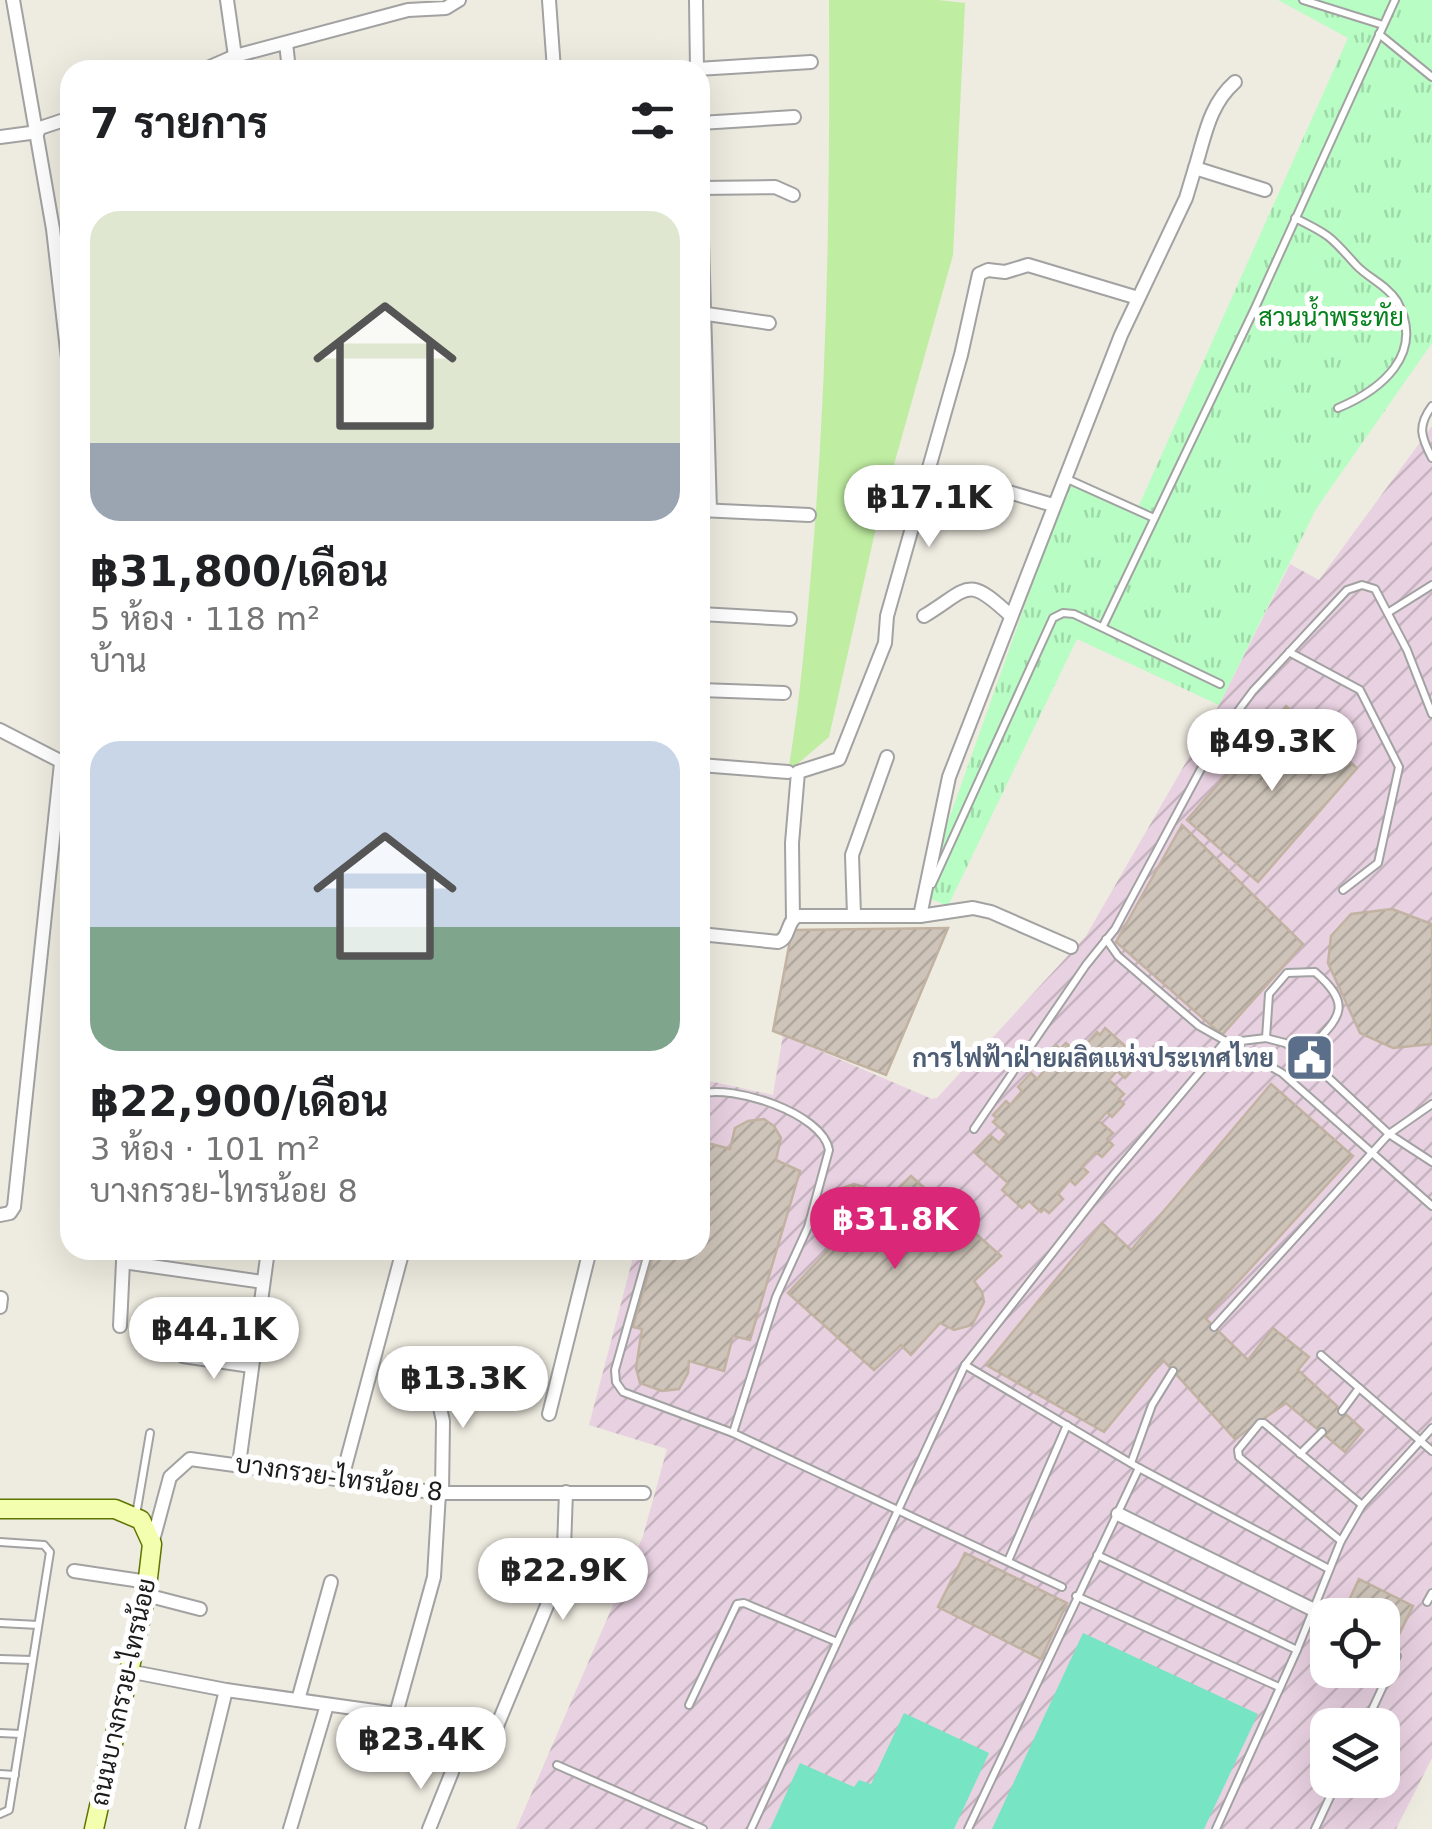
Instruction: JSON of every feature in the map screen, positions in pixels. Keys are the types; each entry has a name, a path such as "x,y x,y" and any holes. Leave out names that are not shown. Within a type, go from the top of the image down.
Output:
{"main road":[{"path":"0,1509 98,1508 135,1517"},
{"name":"ถนนบางกรวย-ไทรน้อย","path":"94,1829 147,1588 152,1544 147,1529 135,1517"}],"street":[{"path":"12,0 37,131 60,290"},
{"path":"227,0 236,56"},
{"path":"227,60 408,10 446,8 459,0"},
{"path":"549,0 553,60"},
{"path":"696,0 697,60"},
{"path":"286,43 288,60"},
{"path":"710,69 811,62"},
{"path":"921,909 949,776 1064,478 1138,298 1186,198 1212,110 1234,82"},
{"path":"710,122 794,116"},
{"path":"0,137 37,131 60,122"},
{"path":"1196,168 1265,190"},
{"path":"710,188 775,187 793,194"},
{"path":"53,229 60,228"},
{"path":"710,935 778,942 786,936 792,919 792,843 798,772 839,760 885,643 887,616 952,390 979,274 1028,265 1138,298"},
{"path":"710,315 770,322"},
{"path":"964,479 1053,505"},
{"path":"710,510 809,515"},
{"path":"924,616 971,588 985,592 1011,616"},
{"path":"710,615 790,619"},
{"path":"710,690 784,693"},
{"path":"0,730 60,761"},
{"path":"854,915 852,855 888,757"},
{"path":"710,767 788,772"},
{"path":"0,1215 10,1213 14,1207 60,815"},
{"path":"792,919 972,908 991,912 1071,947"},
{"path":"120,1326 123,1260"},
{"path":"145,1260 264,1282"},
{"path":"238,1464 267,1260"},
{"path":"342,1478 400,1260"},
{"path":"549,1414 588,1260"},
{"path":"0,1307 1,1298"},
{"path":"183,1356 251,1366"},
{"path":"396,1714 434,1577 443,1420 433,1377"},
{"name":"บางกรวย-ไทรน้อย 8","path":"152,1544 170,1477 190,1460 441,1494 644,1493"},
{"path":"128,1671 226,1690 396,1714 472,1749 486,1746 558,1580 564,1548 566,1492"},
{"path":"1118,1514 1310,1608"},
{"path":"74,1570 147,1588 200,1610"},
{"path":"298,1700 332,1582"},
{"path":"192,1829 226,1690"},
{"path":"290,1829 327,1705"},
{"path":"429,1829 452,1772"}],"lane":[{"path":"1303,0 1383,25"},
{"path":"1103,626 1256,308 1396,0"},
{"path":"1378,34 1432,77"},
{"path":"1295,218 1334,238 1357,266 1385,287 1397,302 1403,320 1395,372 1364,397 1338,408"},
{"path":"1432,406 1421,421 1422,438 1432,458"},
{"path":"1064,478 1154,518"},
{"path":"974,1130 1106,939 1217,739 1253,690 1347,590 1362,585 1375,589 1390,612 1432,714"},
{"path":"1390,612 1432,585"},
{"path":"921,909 1053,618 1063,613 1074,614 1220,684"},
{"path":"1289,652 1360,690 1399,767 1378,863 1343,890"},
{"path":"1106,939 1118,956 1199,1026 1282,1072 1432,1206"},
{"path":"1266,1038 1269,994 1287,974 1315,972 1335,990 1338,1017 1304,1055"},
{"path":"751,1829 896,1507 965,1365 1114,1174 1224,1043 1266,1038 1285,1043 1304,1055 1389,1134 1432,1162"},
{"path":"710,1094 741,1094 762,1100 811,1125 828,1142 829,1150 808,1227 776,1297 734,1433"},
{"path":"1214,1327 1389,1134 1432,1104"},
{"path":"646,1260 615,1370 616,1382 623,1392 734,1433 1062,1587"},
{"path":"1321,1355 1432,1451"},
{"path":"965,1365 1135,1466 1330,1569"},
{"path":"968,1829 1118,1514 1152,1406 1173,1371"},
{"path":"1342,1411 1360,1388"},
{"path":"1341,1542 1239,1457 1238,1451 1262,1423 1362,1505"},
{"path":"1008,1561 1067,1425"},
{"path":"1319,1598 1341,1542 1362,1505 1432,1428"},
{"path":"1300,1454 1322,1432"},
{"path":"135,1517 150,1433"},
{"path":"0,1542 48,1548 9,1810 0,1814"},
{"path":"1097,1555 1296,1650"},
{"path":"1427,1602 1432,1593"},
{"path":"1076,1596 1279,1687"},
{"path":"689,1705 737,1604 744,1603 837,1642"},
{"path":"1216,1829 1310,1619"},
{"path":"0,1623 38,1624"},
{"path":"0,1658 32,1660"},
{"path":"0,1732 21,1734"},
{"path":"557,1764 703,1829"},
{"path":"0,1774 15,1775"},
{"path":"1315,1829 1330,1798"}],"shaded area":[{"name":"การไฟฟ้าฝ่ายผลิตแห่งประเทศไทย","path":"1432,426 1432,1758 1396,1829 516,1829 643,1536 667,1449 589,1425 632,1260 710,1260 710,1081 773,1095 783,1035 937,1098 1086,936 1219,705 1290,564 1319,580"}],"green space":[{"path":"829,0 965,3 953,255 875,532 829,737 788,772 805,641 822,421"},
{"name":"สวนน้ำพระทัย","path":"1278,0 1432,0 1432,343 1316,509 1219,705 1077,639 948,906 922,895 1068,484 1136,512 1348,38"},
{"path":"1083,1633 1258,1714 1204,1829 992,1829"},
{"path":"904,1713 989,1753 954,1829 770,1829 800,1763 854,1787 859,1780 871,1784"}],"building":[{"path":"1286,706 1357,768 1258,882 1187,820"},
{"path":"1182,825 1303,944 1222,1035 1116,942"},
{"path":"1392,909 1432,924 1432,1044 1393,1048 1360,1033 1328,963 1331,936 1351,914"},
{"path":"948,928 886,1075 773,1031 792,930"},
{"path":"1105,1028 1135,1055 1131,1060 1137,1065 1125,1078 1117,1071 1109,1080 1124,1094 1119,1099 1124,1104 1112,1117 1107,1112 1099,1121 1113,1133 1107,1139 1113,1145 1102,1157 1096,1152 1082,1167 1088,1172 1075,1185 1070,1180 1058,1194 1063,1199 1049,1213 1044,1209 1041,1212 1029,1201 1022,1208 1002,1190 1008,1183 974,1152 990,1135 999,1143 1007,1134 993,1122 997,1118 993,1115 1006,1101 1010,1105 1022,1091 1018,1087 1031,1073 1037,1079 1049,1065 1043,1060 1056,1045 1060,1049 1066,1043 1080,1056 1087,1048 1084,1046"},
{"path":"1271,1084 1353,1156 1205,1318 1248,1360 1273,1328 1309,1357 1298,1370 1363,1430 1345,1452 1286,1403 1235,1439 1163,1360 1104,1432 986,1365 1102,1223 1131,1250"},
{"path":"764,1119 774,1126 781,1138 776,1160 800,1171 750,1340 733,1336 724,1371 689,1361 688,1373 679,1389 662,1391 640,1383 636,1368 642,1329 633,1327 652,1260 710,1260 710,1144 730,1149 735,1128"},
{"path":"911,1176 1001,1256 974,1281 984,1302 972,1325 954,1330 940,1323 911,1355 901,1345 874,1370 788,1293 842,1235 832,1220 829,1203 839,1189 854,1184 871,1189 886,1200"},
{"path":"965,1553 1067,1603 1041,1659 938,1607"},
{"path":"1359,1579 1397,1598 1350,1598"},
{"path":"1400,1600 1413,1606 1400,1633"}],"place":[{"name":"การไฟฟ้าฝ่ายผลิตแห่งประเทศไทย","path":"1309,1058"}]}
